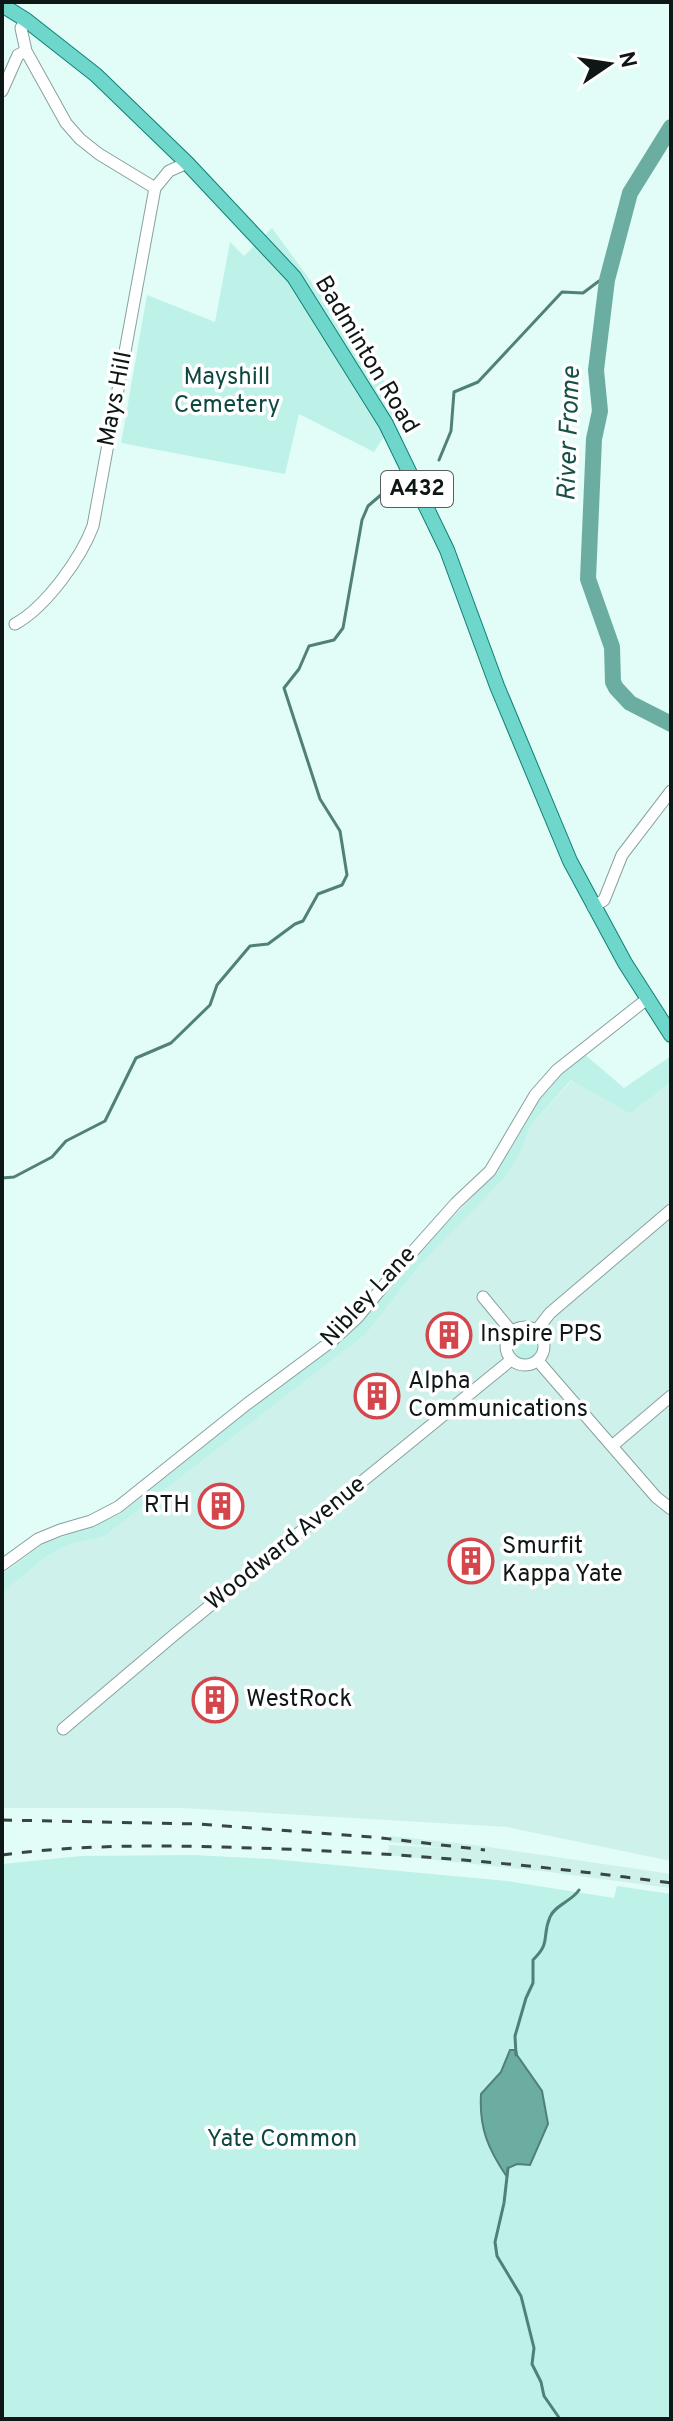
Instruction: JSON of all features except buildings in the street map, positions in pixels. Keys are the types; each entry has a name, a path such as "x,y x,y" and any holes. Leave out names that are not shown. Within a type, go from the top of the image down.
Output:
{"main road":[{"name":"Badminton Road","path":"2,5 96,75 187,163 294,277 386,424 447,550 497,686 570,861 593,907 671,1035"}],"street":[{"path":"26,20 21,28 26,51 54,103 80,139 155,188 169,171 187,163"},
{"path":"2,91 18,55 26,51"},
{"name":"Mays Hill","path":"15,624 28,617 56,586 86,544 93,526 155,188"},
{"path":"593,907 604,900 622,855 671,791"},
{"name":"Nibley Lane","path":"2,1565 38,1539 91,1521 118,1507 236,1412 333,1340 357,1318 456,1203 490,1171 535,1095 557,1070 647,999"},
{"path":"536,1331 550,1313 671,1210"},
{"path":"483,1297 512,1332"},
{"path":"526,1327 536,1331 544,1342 538,1361 521,1365 511,1360 506,1349 512,1332 526,1327"},
{"name":"Woodward Avenue","path":"63,1729 511,1360"},
{"path":"538,1361 656,1497 671,1509"},
{"path":"612,1446 671,1396"}],"shaded area":[{"path":"572,1080 630,1114 671,1082 671,1861 507,1827 182,1808 2,1808 2,1593 47,1556 68,1545 105,1536 366,1334 420,1265 519,1156 531,1125"},
{"path":"390,1836 475,1845 671,1874 671,1888 388,1855 389,1845 444,1848 389,1842"},
{"path":"510,2050 516,2050 542,2091 548,2124 530,2165 517,2164 508,2168 507,2177 486,2138 481,2094 501,2072"}],"green space":[{"name":"Mayshill Cemetery","path":"272,228 403,407 374,452 299,414 285,474 121,443 147,295 215,322 230,242 244,256"},
{"path":"583,1053 624,1088 671,1056 671,1082 630,1114 571,1080 531,1125 519,1156 503,1179 420,1265 366,1334 105,1536 68,1545 47,1556 2,1593 2,1574 44,1543 120,1514 362,1321 413,1258 498,1170 535,1105 565,1065"},
{"path":"525,1333 535,1337 539,1347 535,1357 525,1361 515,1357 511,1347 515,1337"},
{"name":"Yate Common","path":"193,1855 271,1859 507,1881 614,1898 617,1886 671,1894 671,2419 8,2419 2,2415 2,1864 81,1856"}],"waterway":[{"name":"River Frome","path":"671,127 630,193 607,280 596,370 600,411 594,439 588,579 612,647 613,682 616,688 630,703 671,724"},
{"path":"439,460 451,431 454,392 478,382 562,292 583,293 599,281 607,280"},
{"path":"2,1178 14,1177 52,1157 66,1141 105,1121 136,1058 171,1043 210,1005 217,985 250,946 268,944 303,921 318,894 342,885 347,875 340,831 320,799 284,688 299,669 309,646 334,640 343,628 362,520 368,506 396,482"},
{"path":"516,2055 515,2036 533,1983 533,1960 544,1944 552,1913 579,1890"},
{"path":"508,2168 495,2242 497,2256 521,2296 534,2348 532,2364 544,2396 560,2419"}],"railway":[{"path":"2,1820 199,1824 373,1837 485,1850"},
{"path":"2,1855 127,1846 357,1852 567,1870 671,1883"}],"place":[{"name":"Inspire PPS","path":"449,1335"},
{"name":"Alpha Communications","path":"377,1396"},
{"name":"RTH","path":"221,1506"},
{"name":"Smurfit Kappa Yate","path":"471,1561"},
{"name":"WestRock","path":"215,1700"}]}
